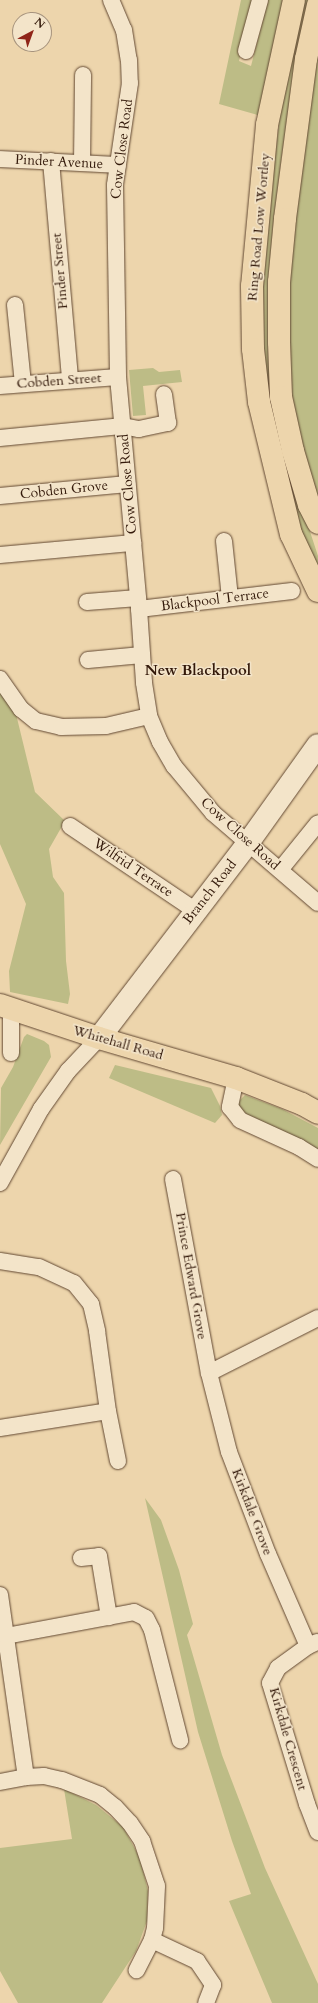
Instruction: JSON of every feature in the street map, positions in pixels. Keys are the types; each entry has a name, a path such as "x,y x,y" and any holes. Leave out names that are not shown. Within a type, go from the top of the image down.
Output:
{"main road":[{"name":"Ring Road Low Wortley","path":"294,0 267,125 252,286 253,349 259,402 291,534 318,591"},
{"name":"Ring Road Low Wortley","path":"318,5 306,59 289,182 279,282 281,397 297,465 309,505 318,522"},
{"name":"Whitehall Road","path":"5,1007 99,1038 236,1078 302,1104 318,1114"}],"street":[{"name":"Cow Close Road","path":"111,0 124,30 129,60 130,83 115,185 118,377 139,603 142,654 149,716 160,742 171,760 195,793 213,813 317,900"},
{"path":"246,51 260,0"},
{"path":"82,163 83,75"},
{"name":"Pinder Avenue","path":"0,159 118,165"},
{"name":"Pinder Street","path":"51,161 70,380"},
{"path":"15,306 22,384"},
{"name":"Cobden Street","path":"0,386 118,377"},
{"path":"0,438 123,426 139,429 168,423 164,394"},
{"name":"Cobden Grove","path":"0,496 127,484"},
{"path":"224,541 230,598"},
{"path":"0,555 133,542"},
{"name":"Blackpool Terrace","path":"86,602 139,603 230,598 292,590"},
{"path":"88,660 142,654"},
{"path":"0,679 21,709 36,721 61,727 106,726 149,716"},
{"name":"Branch Road","path":"99,1038 248,843 318,745"},
{"path":"280,870 318,823"},
{"name":"Wilfrid Terrace","path":"70,826 196,911"},
{"path":"5,1007 11,1053"},
{"path":"0,1183 41,1109 68,1071 99,1038"},
{"path":"236,1078 230,1107 240,1120 299,1147 318,1159"},
{"name":"Prince Edward Grove","path":"173,1179 209,1374"},
{"path":"0,1261 39,1267 74,1283 91,1304 97,1331 108,1411 118,1462"},
{"path":"209,1374 318,1318"},
{"name":"Kirkdale Grove","path":"209,1374 229,1452 268,1554 313,1644"},
{"path":"0,1428 108,1411"},
{"path":"81,1558 105,1555 109,1617"},
{"path":"0,1595 26,1777"},
{"path":"6,1636 134,1612 146,1618 152,1630 180,1740"},
{"name":"Kirkdale Crescent","path":"313,1644 278,1668 270,1683 313,1802 318,1832"},
{"path":"0,1782 26,1777 44,1776 82,1787 105,1799 130,1823 142,1842 157,1886 157,1908 152,1940 137,1970"},
{"path":"152,1940 197,1962 213,1985 206,2003"}],"shaded area":[{"path":"241,0 254,0 239,61 251,66 268,0 283,0 261,116 219,104"},
{"path":"300,0 309,0 294,72 281,162 272,251 273,398 267,398 263,356 262,266 283,89"},
{"path":"318,5 318,503 293,451 279,342"},
{"path":"153,368 159,372 180,370 182,382 143,386 146,415 133,416 129,370"},
{"path":"268,403 273,403 298,495 318,556 318,575 303,543"},
{"path":"0,689 16,714 35,792 65,821 49,849 53,877 64,893 66,961 70,994 68,1004 10,992 9,971 26,904 0,844"},
{"path":"27,1034 44,1041 49,1045 51,1057 0,1145 1,1088 13,1067 24,1037"},
{"path":"115,1065 211,1088 220,1106 222,1115 215,1123 109,1078"},
{"path":"245,1095 282,1109 318,1128 318,1153 239,1111 238,1102"},
{"path":"145,1498 161,1520 179,1570 193,1624 187,1635 222,1755 265,1868 318,1984 318,2003 272,2003 229,1901 251,1894 232,1841 198,1732"},
{"path":"64,1789 96,1805 123,1827 140,1858 148,1891 147,1921 136,1951 102,2003 18,2003 0,1971 0,1848 72,1839"}],"district":[{"name":"New Blackpool","path":"198,671"}]}
